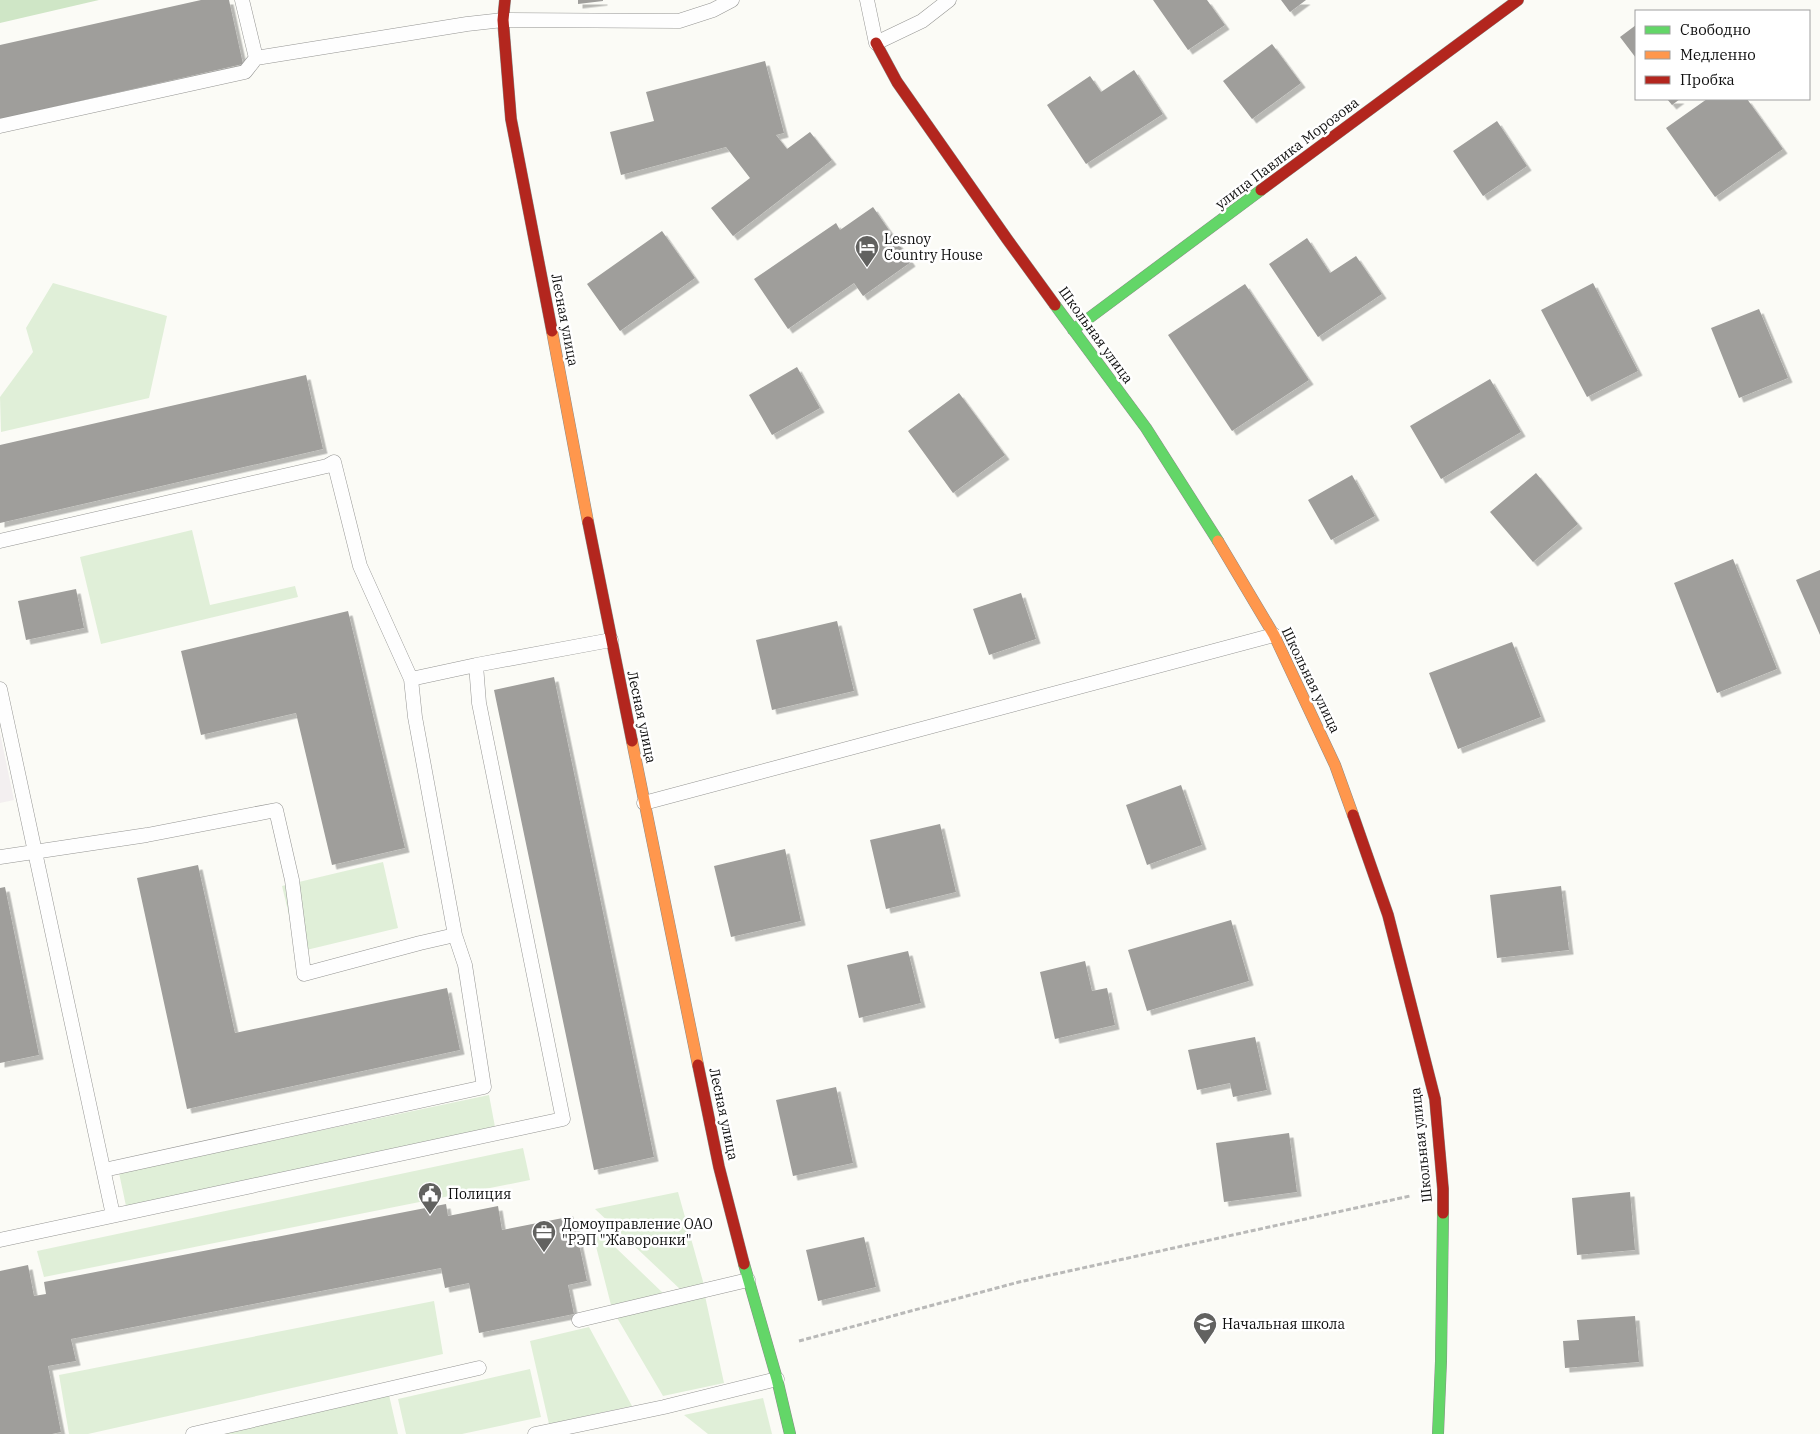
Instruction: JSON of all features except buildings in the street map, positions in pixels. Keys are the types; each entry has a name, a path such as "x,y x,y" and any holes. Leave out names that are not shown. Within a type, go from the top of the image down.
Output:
{"street":[{"name":"Лесная улица","path":"505,0 503,20 511,119 611,640 719,1167 748,1280 777,1379 790,1434"},
{"name":"улица Павлика Морозова","path":"1074,330 1518,0"},
{"name":"Школьная улица","path":"876,43 897,82 1007,239 1146,428 1200,510 1274,636 1335,765 1388,915 1435,1098 1443,1188 1438,1434"}],"lane":[{"path":"242,0 256,58"},
{"path":"0,126 246,72 256,58 503,20 679,21 713,10 732,0"},
{"path":"867,0 876,43 922,21 949,0"},
{"path":"0,541 188,499 327,466 334,462 360,566 411,679 415,717 456,935 465,965 484,1087 104,1170"},
{"path":"644,803 1274,636"},
{"path":"411,679 611,640"},
{"path":"0,1240 563,1119 479,703 476,665"},
{"path":"0,689 113,1215"},
{"path":"0,857 147,834 276,810 292,880 304,974 456,935"},
{"path":"579,1320 748,1280"},
{"path":"193,1434 479,1368"},
{"path":"535,1434 664,1407 777,1379"}],"path":[{"path":"768,1349 1019,1282 1443,1188"}],"shaded area":[{"path":"0,733 14,800 0,803"}],"green space":[{"path":"0,0 99,0 0,23"},
{"path":"53,283 167,316 149,398 1,432 0,397 33,352 26,328"},
{"path":"192,530 210,605 295,586 298,597 101,644 80,557"},
{"path":"383,862 398,928 298,952 282,886"},
{"path":"489,1095 495,1127 126,1206 119,1173"},
{"path":"523,1148 530,1180 44,1277 37,1251"},
{"path":"678,1192 704,1285 681,1290 595,1209"},
{"path":"590,1223 664,1294 611,1305"},
{"path":"705,1296 724,1383 663,1396 616,1316"},
{"path":"434,1301 443,1354 88,1434 69,1434 59,1375"},
{"path":"589,1327 632,1406 549,1424 530,1341"},
{"path":"530,1369 541,1417 462,1434 406,1434 398,1399"},
{"path":"389,1395 398,1434 217,1434"},
{"path":"763,1398 772,1434 708,1434 684,1415"}],"traffic: fast":[{"path":"1073,330 1261,190"},
{"path":"1055,305 1146,428 1218,541"},
{"path":"1438,1434 1443,1213"},
{"path":"744,1264 777,1379 790,1434"}],"traffic: slow":[{"path":"552,331 588,522"},
{"path":"1218,541 1274,635 1335,765 1353,815"},
{"path":"632,741 698,1065"}],"traffic: jam":[{"path":"505,0 503,20 511,119 552,331"},
{"path":"1261,190 1518,0"},
{"path":"876,43 897,82 1055,305"},
{"path":"588,522 632,741"},
{"path":"1353,815 1388,915 1435,1099 1443,1189 1443,1213"},
{"path":"698,1065 719,1167 744,1264"}],"place":[{"name":"Lesnoy Country House","path":"867,268"},
{"name":"Полиция","path":"430,1215"},
{"name":"Домоуправление ОАО \"РЭП \"Жаворонки\"","path":"544,1253"},
{"name":"Начальная школа","path":"1205,1345"}]}
